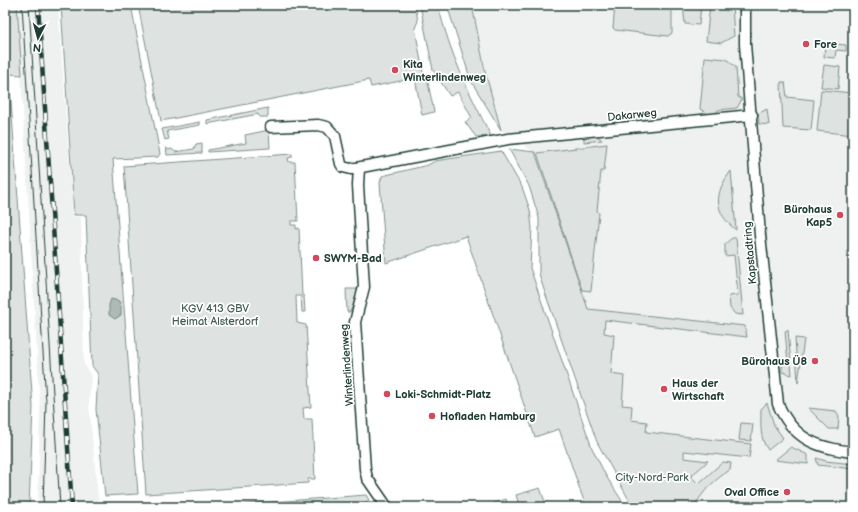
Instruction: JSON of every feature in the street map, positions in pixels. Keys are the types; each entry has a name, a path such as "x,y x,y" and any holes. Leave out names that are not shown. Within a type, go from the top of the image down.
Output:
{"street":[{"name":"Kapstadtring","path":"745,5 746,44 768,323 778,404 788,423 805,439 831,449 853,452"},
{"name":"Dakarweg","path":"359,168 456,148 514,138 752,115"},
{"path":"271,128 318,124 327,127 335,136 340,161 343,167 359,168"},
{"name":"Winterlindenweg","path":"359,168 358,185 364,287 363,297 356,316 356,328 365,469 367,478 387,507"}],"shaded area":[{"path":"17,5 58,5 73,217 81,217 84,364 91,376 89,405 99,507 38,507 40,406"},
{"path":"472,5 853,5 853,507 678,507 631,440 535,153 501,130 485,71"},
{"path":"111,299 119,301 121,306 121,315 115,319 109,315 109,305"}],"green space":[{"path":"5,5 17,5 22,75 9,74 33,407 29,507 5,507"},
{"path":"61,5 131,5 160,154 158,157 113,159 138,494 105,496 96,409 98,374 92,366 86,215 74,215"},
{"path":"138,5 415,5 418,21 415,28 424,78 427,78 434,112 422,115 415,78 371,87 369,80 161,121"},
{"path":"420,5 438,5 448,40 460,72 491,136 476,137 465,122 472,118 458,92 450,96 433,70"},
{"path":"447,5 472,5 485,71 501,130 471,81"},
{"path":"615,5 672,5 672,33 668,36 615,30 613,28"},
{"path":"683,5 701,5 699,25 685,24"},
{"path":"710,5 732,5 734,36 721,43 706,41"},
{"path":"825,43 846,45 846,51 836,50 835,58 824,57"},
{"path":"705,57 726,59 736,67 738,97 742,99 737,108 718,110 713,117 700,109"},
{"path":"824,65 840,67 838,89 821,87"},
{"path":"781,82 785,82 787,97 814,100 811,130 783,128"},
{"path":"821,90 853,93 853,135 817,131"},
{"path":"268,108 268,117 259,117 258,114 207,124 207,120"},
{"path":"767,109 769,125 759,124 758,114"},
{"path":"200,122 200,125 167,131 169,139 165,140 162,129"},
{"path":"269,130 270,148 208,152 208,150 246,143 245,135"},
{"path":"594,133 602,140 584,142 584,134"},
{"path":"202,143 202,153 167,155 166,147 168,150 172,149 175,152 194,149 196,144"},
{"path":"607,144 604,171 601,171 597,211 599,213 591,291 582,290 537,153"},
{"name":"City-Nord-Park","path":"509,149 535,152 588,309 745,326 747,337 605,320 604,333 614,335 611,374 624,376 622,405 632,406 631,420 647,422 646,432 751,444 749,458 684,451 684,458 708,461 691,476 698,484 723,462 731,463 730,470 719,477 710,486 694,507 633,507 597,442 539,273 539,218 529,186"},
{"path":"501,151 522,187 530,210 532,228 530,268 592,448 606,476 626,507 586,507 559,429 535,437 466,236 386,263 380,183 382,176 428,165 435,161"},
{"name":"KGV 413 GBV Heimat Alsterdorf","path":"292,154 292,157 288,158 289,162 295,162 298,221 291,221 291,225 296,225 296,229 299,228 302,295 304,296 305,312 302,312 301,296 296,296 297,323 306,325 311,407 303,408 304,419 312,419 315,479 308,479 308,483 146,494 124,166"},
{"path":"731,171 736,230 723,216 718,202 721,187"},
{"path":"732,238 736,238 743,315 735,314 730,308 729,296 738,295 734,255 725,256 725,244"},
{"path":"346,289 357,289 357,295 350,312 347,312"},
{"path":"788,330 792,375 782,372 782,366 788,363 785,331"},
{"path":"795,338 804,339 798,383"},
{"path":"767,403 774,425 783,438 768,450 763,440 761,425 761,409"},
{"path":"808,408 836,411 839,416 838,429 829,429"},
{"path":"741,423 753,424 751,441 739,440"},
{"path":"791,447 808,455 808,464 775,460"},
{"path":"816,458 826,461 853,464 853,469 818,465"},
{"path":"540,488 547,507 529,507 518,502 516,495"},
{"path":"366,495 369,500 360,507 206,507"},
{"path":"506,499 508,507 483,507"}],"tram line":[{"path":"22,5 46,402 43,507"},
{"path":"29,5 60,507"}],"railway":[{"path":"38,5 72,507"}],"place":[{"name":"Fore","path":"806,44"},
{"name":"Kita Winterlindenweg","path":"395,70"},
{"name":"Bürohaus Kap5","path":"840,215"},
{"name":"SWYM-Bad","path":"316,258"},
{"name":"Bürohaus Ü8","path":"815,361"},
{"name":"Haus der Wirtschaft","path":"664,389"},
{"name":"Loki-Schmidt-Platz","path":"387,394"},
{"name":"Hofladen Hamburg","path":"432,416"},
{"name":"Oval Office","path":"787,492"}]}
